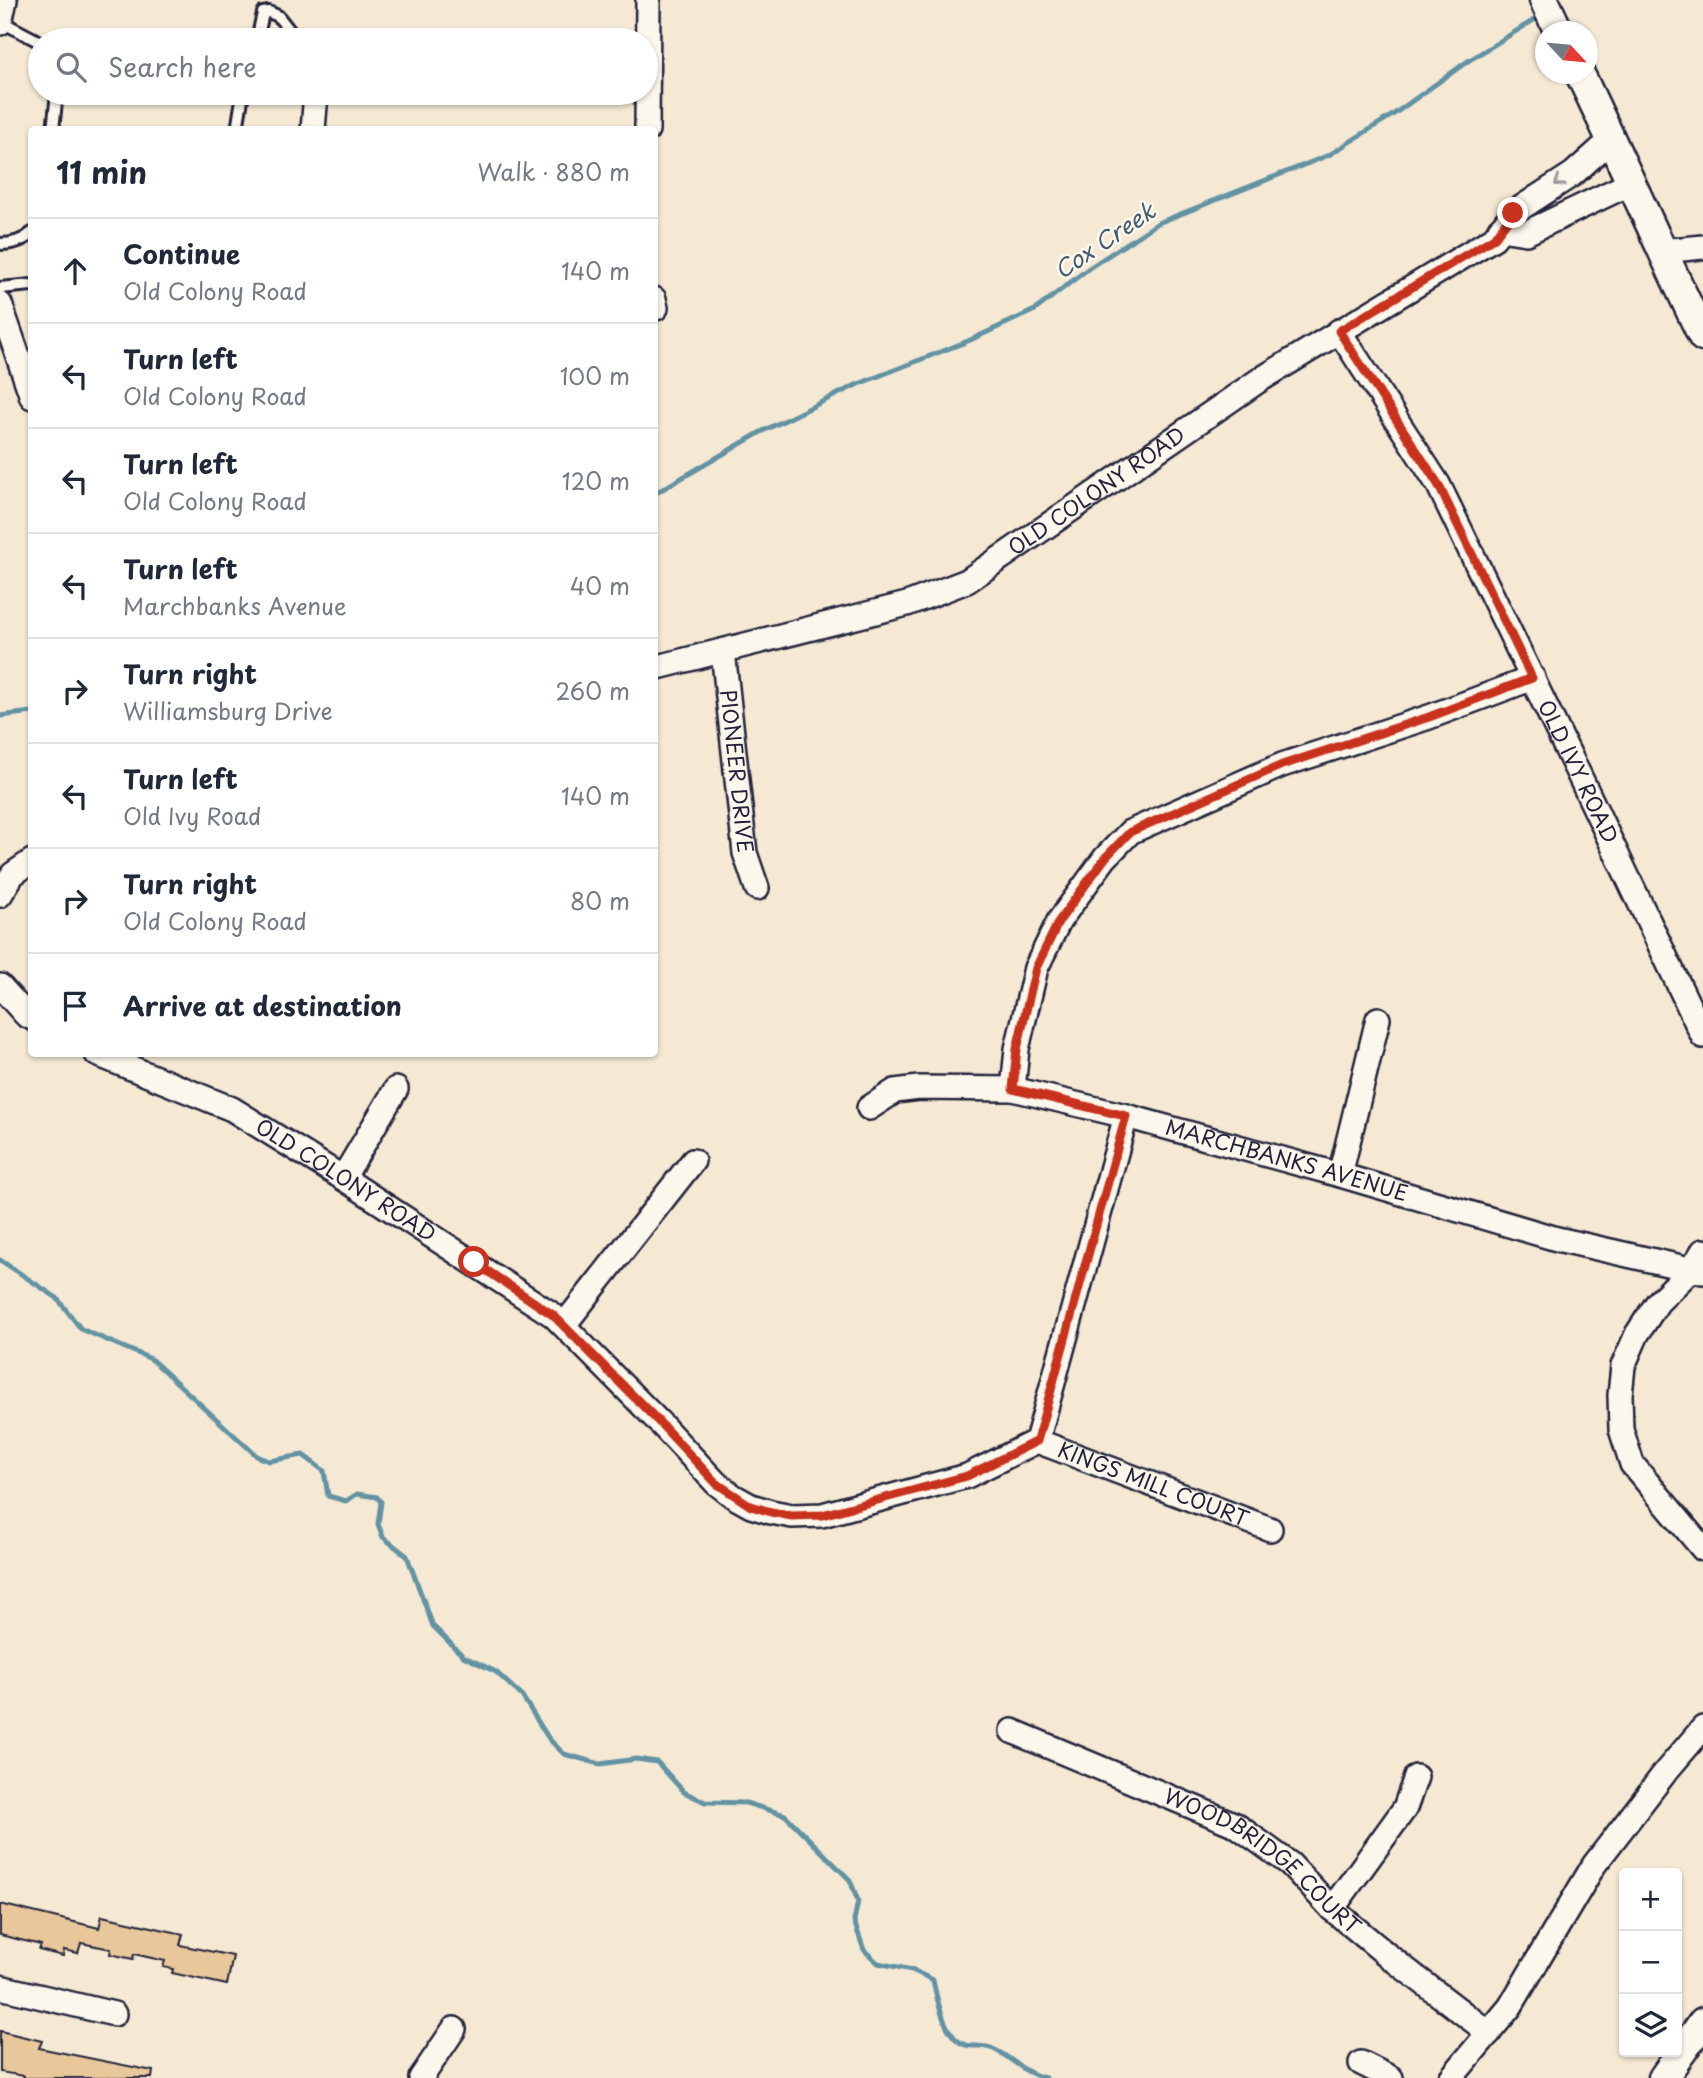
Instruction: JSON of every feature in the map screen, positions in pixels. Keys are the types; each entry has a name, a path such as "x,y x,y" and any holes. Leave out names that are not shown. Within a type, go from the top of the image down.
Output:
{"street":[{"path":"0,22 5,0"},
{"path":"648,0 648,28"},
{"path":"1544,0 1554,21"},
{"path":"1585,84 1633,182 1661,251 1703,337"},
{"path":"313,126 315,105"},
{"path":"647,105 647,126"},
{"name":"OLD COLONY ROAD","path":"658,667 907,604 967,581 1258,381 1494,238 1513,213 1573,174 1612,139"},
{"path":"1500,229 1527,233 1633,182"},
{"path":"1661,251 1703,247"},
{"path":"0,304 28,385"},
{"name":"OLD IVY ROAD","path":"1339,331 1438,484 1703,1036"},
{"name":"PIONEER DRIVE","path":"723,651 745,853 757,888"},
{"path":"1013,1089 1017,1049 1036,968 1059,921 1105,858 1130,832 1282,765 1429,717 1532,678"},
{"path":"0,895 13,874 28,864"},
{"path":"0,986 28,1016"},
{"path":"1340,1175 1378,1019"},
{"name":"OLD COLONY ROAD","path":"104,1057 232,1109 553,1315 716,1483 751,1506 792,1516 822,1515 967,1476 1037,1441"},
{"name":"MARCHBANKS AVENUE","path":"869,1108 895,1091 919,1087 1013,1089 1126,1116 1340,1175 1557,1239 1699,1264"},
{"path":"343,1178 396,1089"},
{"path":"1037,1441 1126,1116"},
{"path":"564,1325 693,1161"},
{"path":"1699,1264 1658,1302 1637,1334 1623,1366 1620,1395 1621,1429 1632,1464 1703,1549"},
{"name":"KINGS MILL COURT","path":"1037,1441 1270,1529"},
{"path":"1451,2078 1510,2007 1594,1865 1703,1728"},
{"name":"WOODBRIDGE COURT","path":"1012,1731 1236,1825 1290,1864 1332,1909 1386,1954 1489,2033"},
{"path":"1332,1909 1405,1808 1416,1777"},
{"path":"0,1987 114,2014"},
{"path":"1662,2078 1703,2022"},
{"path":"422,2078 454,2029"},
{"path":"1361,2063 1391,2078"}],"lane":[{"path":"260,28 263,13 269,12 278,16 288,28"},
{"path":"0,22 28,36"},
{"path":"53,126 56,105"},
{"path":"238,126 241,105"},
{"path":"0,244 9,244 28,236"},
{"path":"0,288 28,285"}],"building":[{"path":"0,1904 99,1928 102,1916 183,1934 180,1945 233,1956 227,1985 172,1973 173,1969 163,1967 165,1961 134,1954 133,1959 110,1954 111,1949 81,1943 78,1953 64,1950 63,1956 39,1950 41,1945 0,1935"},
{"path":"0,2031 42,2041 39,2048 153,2071 152,2078 24,2078 0,2072"}],"waterway":[{"name":"Cox Creek","path":"658,492 761,432 856,385 968,341 1035,310 1089,268 1158,223 1329,155 1394,114 1468,61 1542,15"},
{"name":"Cox Creek","path":"0,716 28,712"},
{"path":"0,1260 57,1298 81,1329 151,1359 258,1457 269,1461 303,1455 324,1471 328,1496 346,1501 357,1494 377,1497 381,1502 378,1524 383,1537 407,1556 433,1626 463,1656 496,1672 522,1696 549,1739 564,1754 600,1764 636,1759 657,1762 684,1792 705,1802 746,1803 785,1815 850,1880 858,1901 854,1921 864,1950 878,1963 912,1970 933,1980 943,2018 959,2042 993,2049 1031,2073 1045,2078"}],"route":[{"path":"474,1262 553,1315 716,1483 751,1506 792,1516 822,1515 967,1476 1037,1441 1126,1116 1013,1089 1017,1049 1036,968 1059,921 1105,858 1130,832 1282,765 1429,717 1532,678 1438,484 1339,331 1494,238 1513,213"}]}
